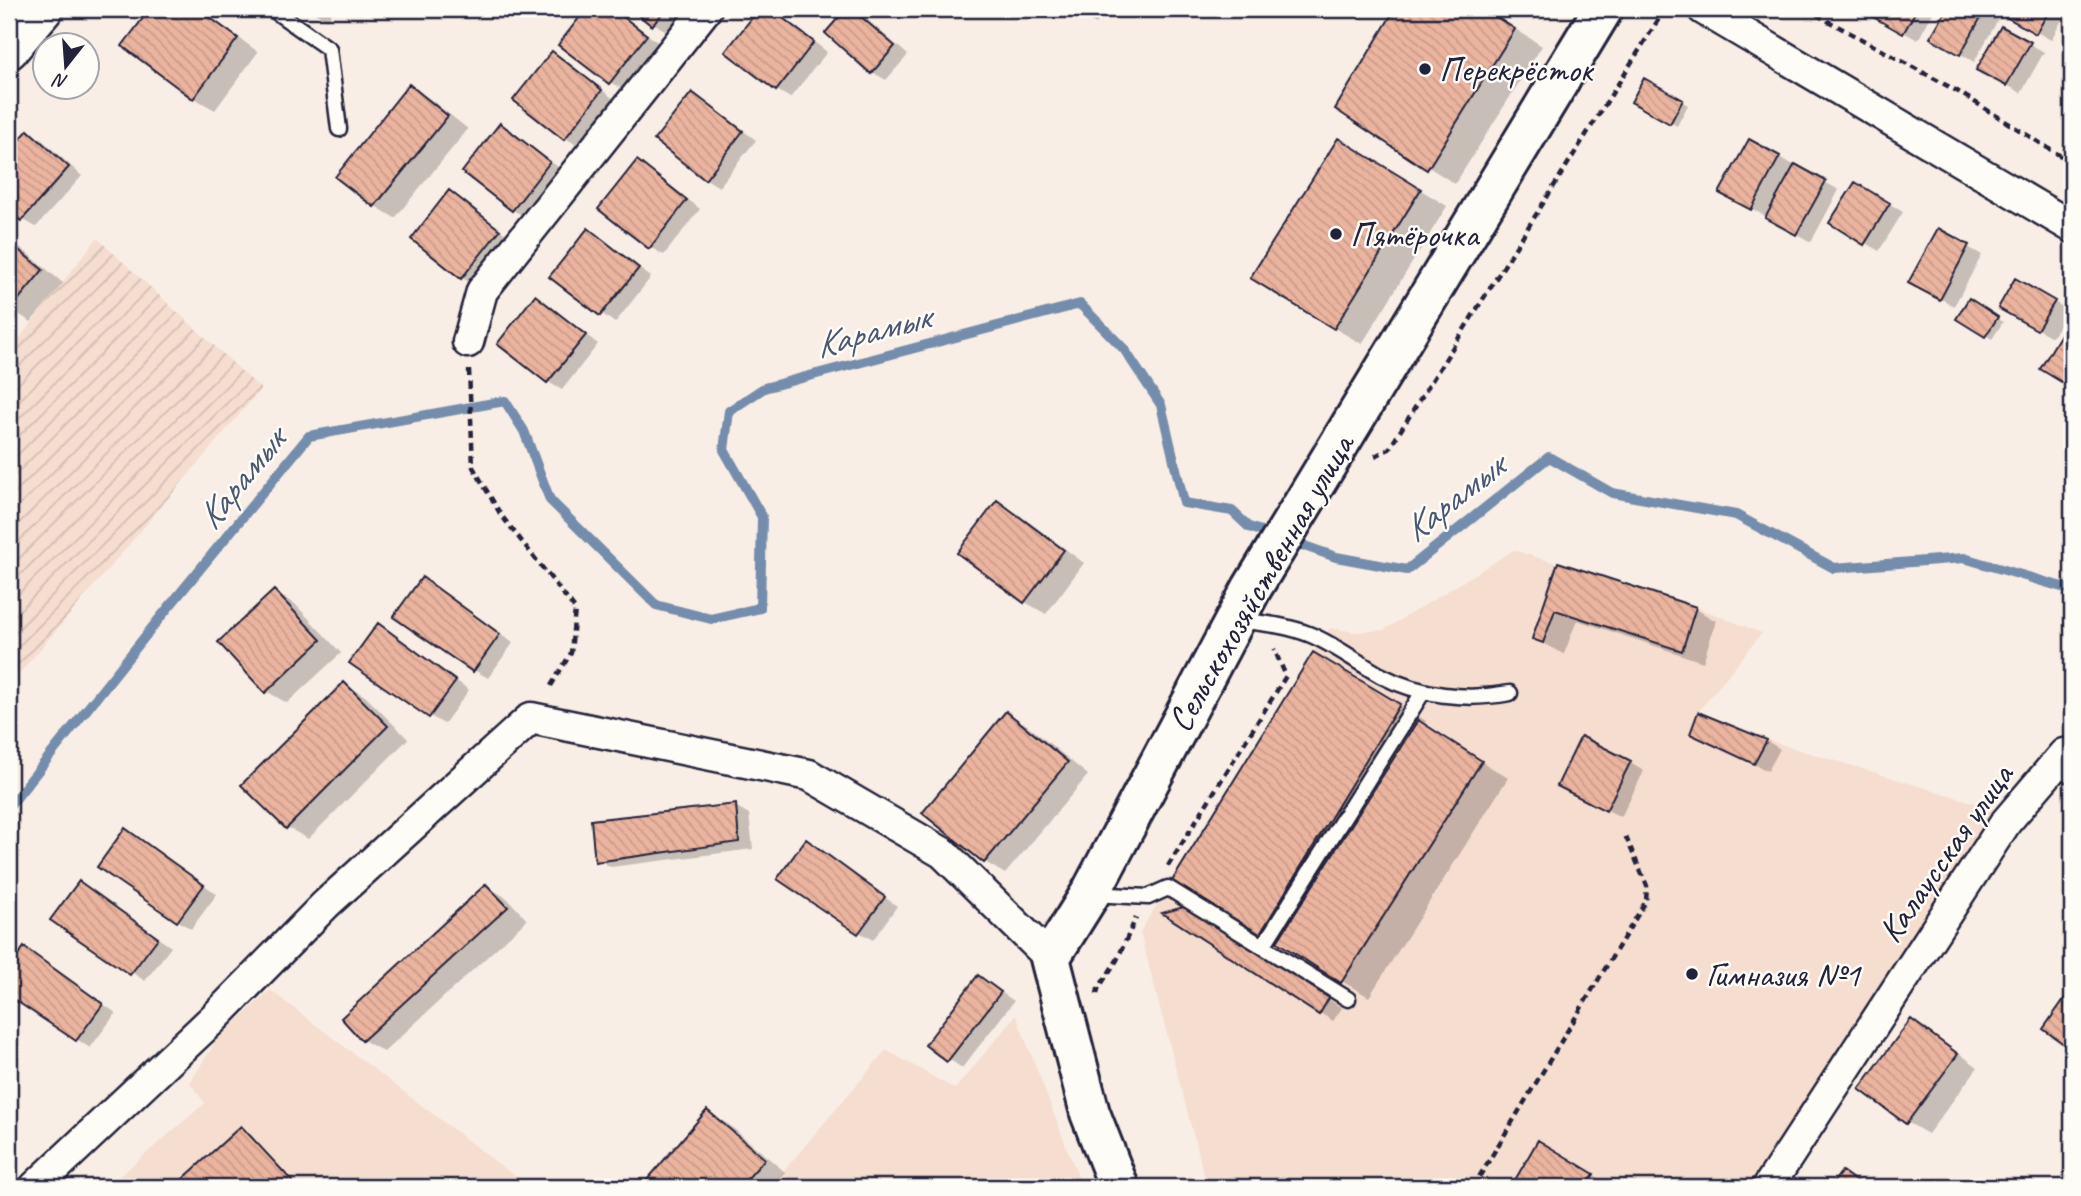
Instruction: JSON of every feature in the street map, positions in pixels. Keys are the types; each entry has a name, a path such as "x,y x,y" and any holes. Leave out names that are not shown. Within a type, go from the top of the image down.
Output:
{"main road":[{"name":"Сельскохозяйственная улица","path":"1050,958 1090,894 1249,610 1346,461 1603,9"},
{"path":"1050,958 1090,1113 1119,1187"}],"street":[{"path":"9,50 44,9"},
{"path":"468,341 482,291 706,9"},
{"path":"1703,9 2072,227"},
{"path":"34,1187 214,1018 326,904 531,718 809,775 943,853 1050,958"},
{"name":"Калаусская улица","path":"1768,1187 2006,822 2064,754 2072,767"}],"lane":[{"path":"272,9 329,49 339,129"},
{"path":"1249,610 1313,636 1383,676 1423,692 1485,697 1510,693"},
{"path":"1263,946 1423,692"},
{"path":"1090,894 1149,897 1168,888 1348,999"}],"path":[{"path":"1346,461 1389,449 1665,9"},
{"path":"1806,9 1957,91 2072,163"},
{"path":"468,341 473,467 501,516 575,609 571,653 531,718"},
{"path":"1063,1009 1095,1012 1098,989 1117,960 1149,897 1286,677 1249,610"},
{"path":"1473,1187 1646,901 1647,886 1625,835"}],"shaded area":[{"path":"97,238 261,389 9,686 9,352"},
{"path":"1514,550 1696,607 1762,633 1698,712 1690,734 1754,764 1767,740 1995,809 1750,1187 1207,1187 1140,932 1330,628 1355,632 1384,630"},
{"path":"270,990 529,1187 107,1187 205,1103 190,1083 215,1042"},
{"path":"1016,1015 1082,1187 770,1187 886,1050 955,1089"}],"building":[{"path":"150,9 198,9 238,38 193,99 122,46"},
{"path":"586,9 613,9 647,35 609,84 558,45"},
{"path":"631,9 666,9 652,26"},
{"path":"759,9 771,9 814,42 776,91 725,52"},
{"path":"846,9 852,9 895,46 871,74 825,33"},
{"name":"Перекрёсток","path":"1395,9 1484,9 1515,29 1427,170 1335,109"},
{"path":"1878,9 1917,9 1903,34 1873,17"},
{"path":"1947,9 1985,10 1960,55 1930,38"},
{"path":"2011,9 2050,9 2036,34 2006,17"},
{"path":"2001,26 2031,42 2006,86 1976,70"},
{"path":"552,51 602,90 564,140 513,100"},
{"path":"1644,78 1683,100 1670,124 1631,102"},
{"path":"409,84 448,116 374,207 335,177"},
{"path":"692,92 743,131 705,180 654,140"},
{"path":"500,123 550,162 512,211 462,172"},
{"path":"28,130 69,167 21,221 9,210 9,152"},
{"name":"Пятёрочка","path":"1338,138 1421,189 1334,329 1250,278"},
{"path":"1749,139 1780,156 1751,210 1719,193"},
{"path":"637,160 687,200 649,249 598,209"},
{"path":"1795,164 1826,181 1796,235 1765,218"},
{"path":"1855,182 1890,203 1864,245 1829,223"},
{"path":"449,190 500,230 461,279 411,239"},
{"path":"588,228 639,268 600,316 549,277"},
{"path":"1938,228 1969,245 1940,300 1908,283"},
{"path":"9,242 43,270 9,311"},
{"path":"2015,278 2055,301 2037,330 1998,308"},
{"path":"535,295 586,335 547,383 497,344"},
{"path":"1969,298 1998,317 1985,337 1956,319"},
{"path":"2072,316 2072,372 2065,384 2040,369"},
{"path":"997,500 1064,550 1024,603 957,553"},
{"path":"1558,562 1696,607 1682,651 1555,610 1543,643 1532,639"},
{"path":"422,577 500,634 473,672 393,617"},
{"path":"274,590 321,640 265,693 218,642"},
{"path":"378,623 456,681 429,718 349,663"},
{"path":"1313,652 1400,704 1260,934 1172,881"},
{"path":"344,682 388,726 286,829 241,785"},
{"path":"1006,711 1068,762 984,863 922,813"},
{"path":"1698,712 1767,740 1754,764 1690,734"},
{"path":"1418,720 1482,761 1341,983 1277,942"},
{"path":"1581,736 1631,761 1606,811 1557,786"},
{"path":"736,804 739,842 595,862 591,820"},
{"path":"125,828 204,885 177,922 97,867"},
{"path":"806,839 885,897 858,934 777,879"},
{"path":"79,881 158,938 130,975 50,920"},
{"path":"486,884 508,907 362,1041 341,1018"},
{"path":"1187,906 1329,998 1319,1015 1162,913"},
{"path":"24,947 103,1004 76,1041 9,996 9,968"},
{"path":"978,975 1001,992 947,1062 925,1045"},
{"path":"2072,988 2072,1050 2043,1029"},
{"path":"1911,1019 1958,1054 1906,1124 1859,1089"},
{"path":"707,1110 765,1159 740,1187 641,1187"},
{"path":"241,1126 292,1181 285,1187 174,1187"},
{"path":"1538,1140 1594,1174 1585,1187 1511,1187"},
{"path":"1842,1171 1864,1187 1830,1187"}],"waterway":[{"name":"Карамык","path":"9,807 309,436 505,401 524,431 550,500 656,605 711,619 760,608 762,517 724,450 729,411 764,388 1080,304 1124,349 1161,405 1184,503 1232,511 1249,527 1276,536"},
{"name":"Карамык","path":"1290,541 1336,557 1407,570 1549,457 1612,493 1736,515 1834,568 1964,558 2072,590"}],"place":[{"name":"Перекрёсток","path":"1425,69"},
{"name":"Пятёрочка","path":"1336,234"},
{"name":"Гимназия №1","path":"1692,974"}]}
